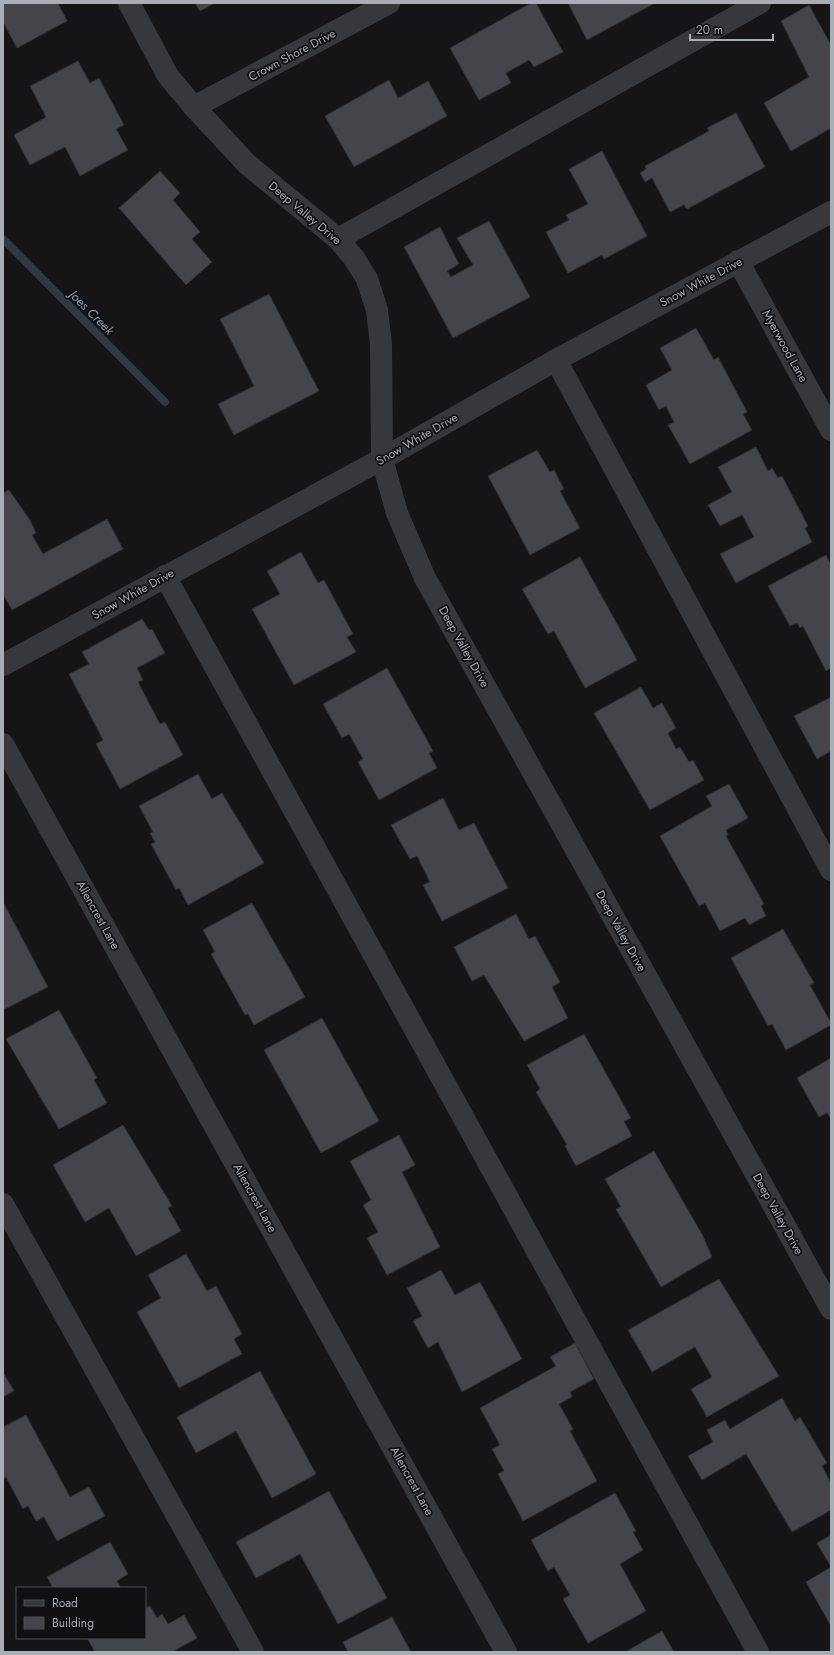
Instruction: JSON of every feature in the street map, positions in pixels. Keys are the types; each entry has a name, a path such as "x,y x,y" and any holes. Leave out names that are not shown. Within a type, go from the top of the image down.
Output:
{"street":[{"name":"Deep Valley Drive","path":"129,3 168,76 194,107 247,164 338,239 354,258 367,279 377,310 381,344 382,459 397,513 425,578 831,1309"},
{"name":"Crown Shore Drive","path":"194,107 390,3"},
{"path":"338,239 760,3"},
{"name":"Snow White Drive","path":"3,665 382,459 556,360 831,212"},
{"name":"Myerwood Lane","path":"738,261 831,430"},
{"path":"556,360 831,870"},
{"path":"165,576 758,1652"},
{"name":"Allencrest Lane","path":"3,744 506,1652"},
{"path":"3,1204 253,1652"}],"building":[{"path":"3,3 58,3 67,21 17,48 3,22"},
{"path":"195,3 215,3 200,11"},
{"path":"531,3 536,3 563,52 534,67 529,60 506,73 511,83 479,100 450,48"},
{"path":"568,3 655,3 587,40"},
{"path":"809,5 831,45 831,128 791,151 764,103 809,77 781,21"},
{"path":"78,61 90,83 99,78 124,125 116,129 128,150 80,176 65,147 30,165 14,135 46,117 30,86"},
{"path":"389,80 398,98 428,81 447,116 354,167 325,116"},
{"path":"736,113 765,167 687,209 684,205 670,212 652,178 645,182 640,173 646,169 645,166 709,131 707,128"},
{"path":"602,151 647,236 604,259 602,255 568,273 546,232 569,220 566,215 588,204 569,169"},
{"path":"160,171 180,193 173,200 200,232 192,239 212,262 186,285 119,208"},
{"path":"489,221 530,297 453,338 404,247 440,227 459,264 447,271 451,277 473,265 457,238"},
{"path":"269,294 319,391 234,435 218,404 254,386 220,319"},
{"path":"696,328 714,360 718,357 747,412 743,414 752,430 690,464 668,425 674,422 666,406 659,410 646,385 672,370 660,348"},
{"path":"756,447 768,471 772,468 778,478 782,476 808,526 805,528 812,542 736,583 720,554 754,537 742,515 720,526 708,505 732,492 718,467"},
{"path":"537,450 550,472 554,470 564,489 560,491 580,528 530,555 488,476"},
{"path":"9,490 30,520 36,533 32,535 43,554 107,519 123,549 12,610 3,594 3,493"},
{"path":"301,552 318,583 324,580 353,634 347,637 356,652 294,685 252,609 280,594 267,571"},
{"path":"826,555 831,565 831,668 826,671 803,626 800,628 797,623 790,626 768,586"},
{"path":"580,557 637,660 585,688 554,631 548,634 522,589"},
{"path":"142,619 149,630 152,629 165,653 137,668 143,680 138,682 160,724 165,722 183,755 120,789 96,744 103,740 69,674 89,664 82,652"},
{"path":"387,668 433,751 429,753 437,768 379,800 358,762 363,759 349,734 342,738 323,704"},
{"path":"641,687 653,708 662,703 676,728 668,733 676,749 680,747 689,762 693,760 704,780 650,810 594,713"},
{"path":"831,697 831,751 817,759 794,716"},
{"path":"198,774 212,799 222,793 264,863 188,905 179,888 176,890 151,844 155,842 150,833 153,832 139,806"},
{"path":"729,784 748,818 726,830 728,835 726,836 764,904 761,906 766,916 749,925 745,918 720,931 705,903 699,906 660,836 712,806 706,796"},
{"path":"443,798 459,830 474,823 508,888 442,921 423,885 430,882 417,856 410,859 391,825"},
{"path":"3,902 48,987 3,1010"},
{"path":"252,903 305,997 254,1025 248,1014 245,1015 211,954 215,952 203,930"},
{"path":"516,914 529,939 535,936 560,982 552,987 568,1018 524,1041 484,975 472,981 454,947"},
{"path":"783,929 814,983 810,985 831,1023 831,1025 786,1050 772,1024 768,1026 731,958"},
{"path":"59,1010 97,1078 94,1080 107,1103 59,1129 6,1039"},
{"path":"322,1018 379,1121 321,1153 264,1050"},
{"path":"584,1034 631,1118 624,1121 632,1136 576,1166 565,1146 567,1145 536,1092 540,1089 527,1065"},
{"path":"831,1058 831,1119 827,1113 819,1117 797,1078"},
{"path":"123,1125 172,1206 168,1208 181,1231 136,1256 109,1208 85,1222 53,1165"},
{"path":"399,1135 415,1165 402,1172 440,1247 387,1275 367,1238 378,1232 363,1205 371,1200 350,1161"},
{"path":"654,1151 703,1236 712,1257 661,1287 616,1209 621,1207 605,1179"},
{"path":"186,1254 207,1291 216,1286 242,1334 234,1339 242,1354 179,1388 137,1312 161,1298 148,1275"},
{"path":"441,1270 455,1295 480,1282 522,1359 462,1392 438,1342 428,1348 413,1321 422,1316 407,1288"},
{"path":"719,1279 779,1376 707,1417 691,1389 712,1377 695,1347 652,1372 628,1330"},
{"path":"575,1343 594,1379 570,1392 572,1397 559,1404 573,1429 570,1431 597,1481 523,1521 498,1474 504,1471 492,1449 500,1445 480,1408 556,1366 550,1357"},
{"path":"260,1371 316,1474 272,1498 236,1431 196,1453 177,1417"},
{"path":"3,1372 14,1391 3,1397"},
{"path":"782,1398 795,1421 800,1417 827,1463 822,1466 831,1483 831,1510 792,1532 746,1454 702,1480 688,1456 713,1442 707,1430 725,1420 730,1429"},
{"path":"26,1415 70,1497 89,1487 105,1516 57,1541 44,1517 36,1521 28,1506 23,1509 6,1477 3,1479 3,1427"},
{"path":"329,1491 387,1598 338,1624 300,1554 256,1578 236,1542"},
{"path":"615,1493 636,1531 633,1532 643,1550 620,1564 646,1611 588,1643 563,1599 570,1595 554,1567 548,1571 531,1540"},
{"path":"831,1535 831,1567 817,1543"},
{"path":"110,1542 128,1574 117,1581 120,1587 52,1587 47,1577"},
{"path":"831,1567 831,1626 806,1582"},
{"path":"150,1606 157,1618 162,1614 168,1624 184,1615 197,1638 172,1652 95,1652 88,1639 146,1639 146,1608"},
{"path":"392,1617 411,1652 348,1652 343,1642"},
{"path":"662,1631 674,1652 625,1652"}],"waterway":[{"name":"Joes Creek","path":"3,239 165,402"}]}
